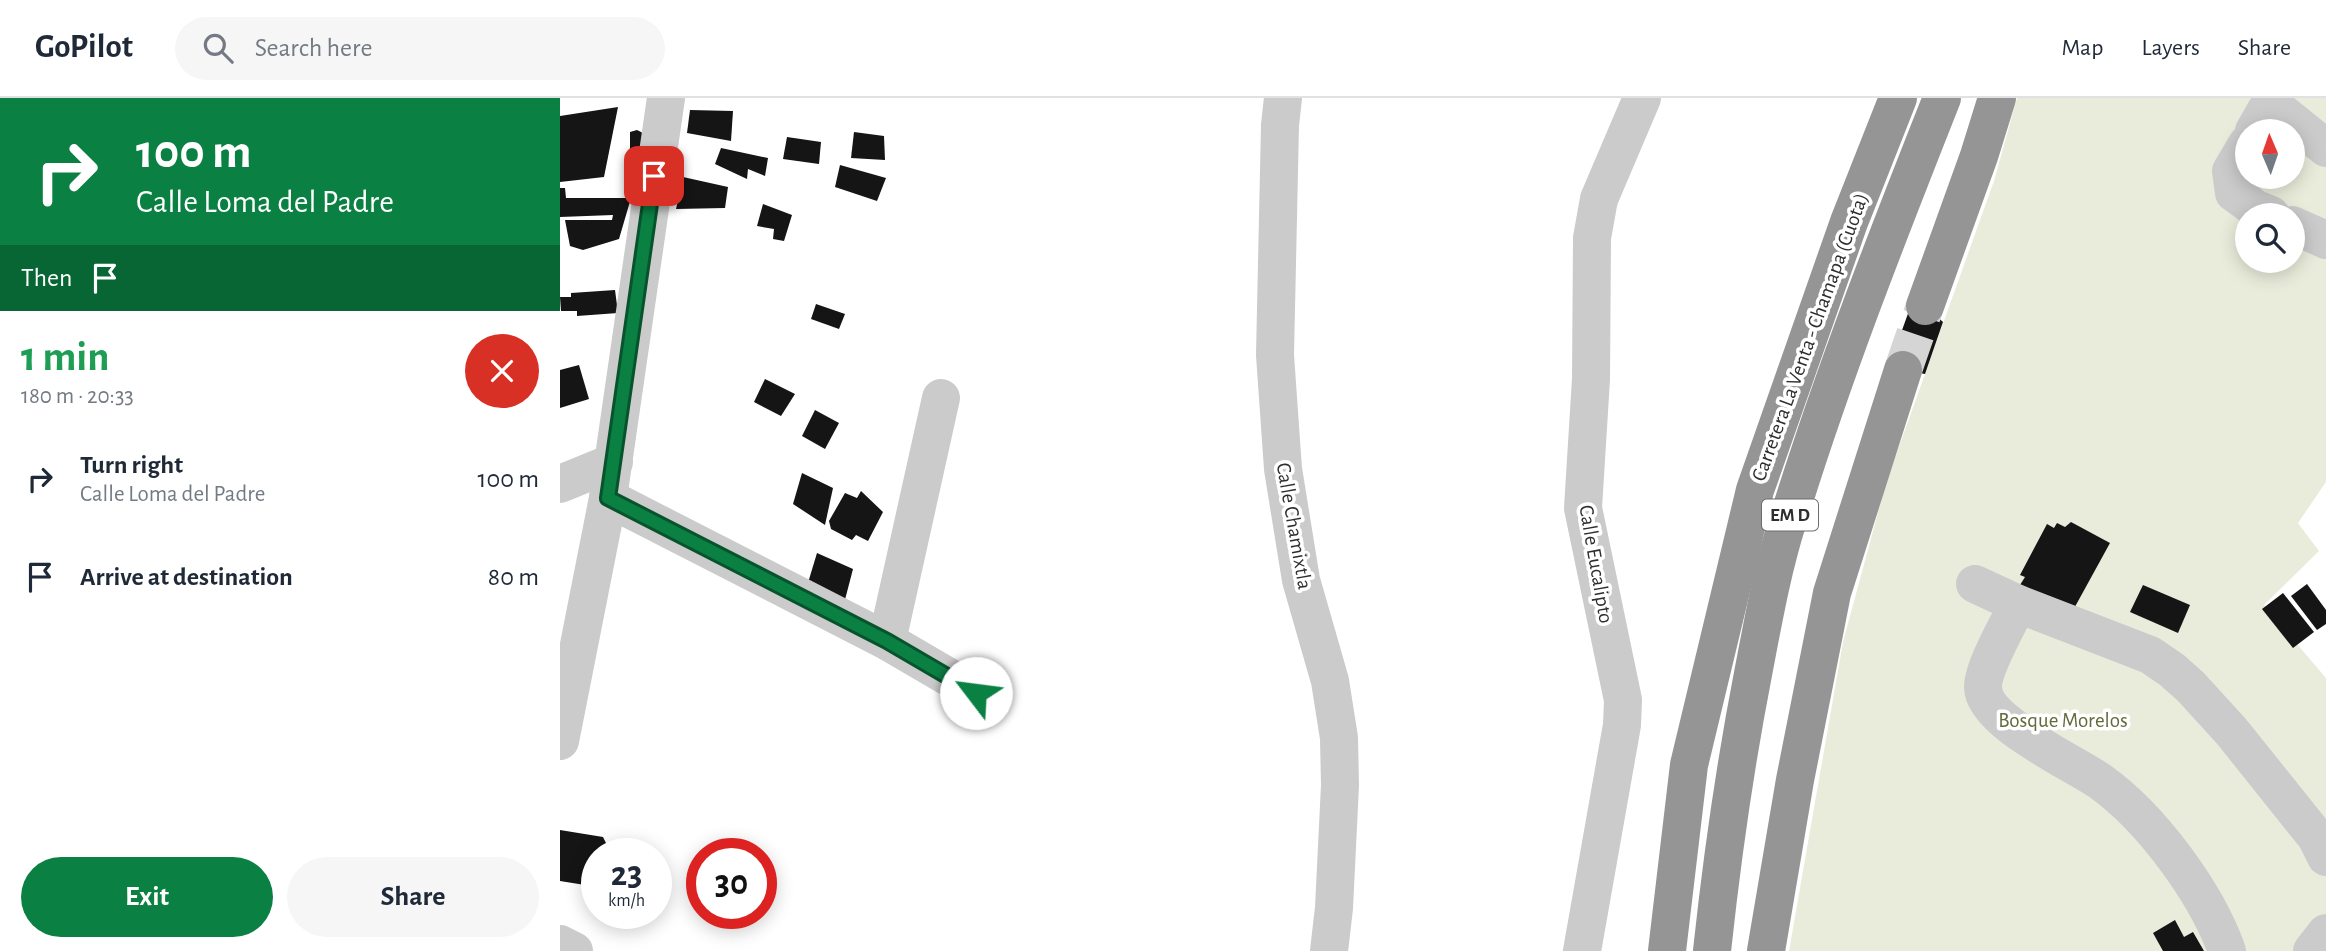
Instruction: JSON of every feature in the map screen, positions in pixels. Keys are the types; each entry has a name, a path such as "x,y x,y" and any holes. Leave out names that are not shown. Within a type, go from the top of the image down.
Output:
{"highway":[{"name":"Carretera La Venta - Chamapa (Cuota)","path":"1667,951 1689,765 1755,490 1849,222 1898,98"},
{"name":"Carretera La Venta - Chamapa (Cuota)","path":"1712,951 1722,857 1742,728 1765,609 1787,521 1865,293 1942,98"},
{"path":"1925,306 1997,98"},
{"path":"1766,951 1795,780 1832,593 1903,370"}],"street":[{"path":"560,741 611,480 666,98"},
{"name":"Calle Chamixtla","path":"1283,98 1280,125 1275,355 1283,469 1301,580 1330,681 1339,738 1340,785 1329,951"},
{"name":"Calle Eucalipto","path":"1582,951 1622,725 1623,700 1583,508 1591,379 1592,238 1599,199 1642,98"},
{"path":"2266,108 2326,148"},
{"path":"2235,164 2231,171 2234,192 2248,203"},
{"path":"2305,231 2326,240"},
{"path":"887,641 941,398"},
{"path":"560,484 611,480 976,693"},
{"path":"560,601 593,579"},
{"path":"1975,584 2018,604 2150,655 2172,670 2232,732 2316,837 2326,857"},
{"path":"2018,604 1990,663 1983,688 1990,704 2003,720 2025,736 2100,782 2136,810 2194,888 2220,932 2227,951"},
{"path":"2312,951 2326,933"},
{"path":"560,944 574,951"}],"green space":[{"name":"Bosque Morelos","path":"2017,98 2326,98 2326,482 2298,523 2319,551 2264,605 2326,678 2326,951 1789,951 1843,642 1886,483 1994,181"}],"building":[{"path":"618,107 604,177 560,182 560,116"},
{"path":"690,110 733,111 731,141 687,133"},
{"path":"637,130 645,134 640,158 630,153 630,132"},
{"path":"854,132 884,136 885,160 851,158"},
{"path":"787,137 821,142 819,164 783,159"},
{"path":"721,148 768,158 765,176 748,169 747,179 715,164"},
{"path":"840,165 886,178 877,201 835,187"},
{"path":"683,177 728,187 725,208 676,209"},
{"path":"560,188 565,188 566,198 631,198 619,239 583,250 570,246 565,220 612,220 613,215 560,217"},
{"path":"763,204 792,215 784,241 773,239 774,229 757,226"},
{"path":"615,290 618,313 577,316 577,311 561,311 560,297 571,297 571,293"},
{"path":"816,304 845,314 839,329 811,319"},
{"path":"1925,306 1943,322 1925,374 1903,370 1892,358 1910,308"},
{"path":"579,365 589,399 560,408 560,370"},
{"path":"765,379 795,394 781,416 754,402"},
{"path":"815,410 839,423 825,449 802,436"},
{"path":"802,473 833,488 825,525 793,504"},
{"path":"861,491 883,512 868,541 856,535 852,540 831,529 829,521 845,493 857,498"},
{"path":"2071,522 2110,543 2071,614 2020,585 2025,577 2020,575 2047,524 2054,528 2057,523 2065,527"},
{"path":"817,553 853,569 841,615 804,596"},
{"path":"2307,584 2326,610 2326,624 2317,630 2291,596"},
{"path":"2143,585 2190,605 2178,633 2130,612"},
{"path":"2283,593 2314,632 2293,648 2262,609"},
{"path":"560,830 603,837 581,838 581,884 560,881"},
{"path":"2175,920 2184,937 2193,932 2204,951 2163,951 2153,933"}],"tunnel":[{"path":"1903,370 1925,306"}],"route":[{"path":"654,176 608,498 887,641 976,693"}]}
